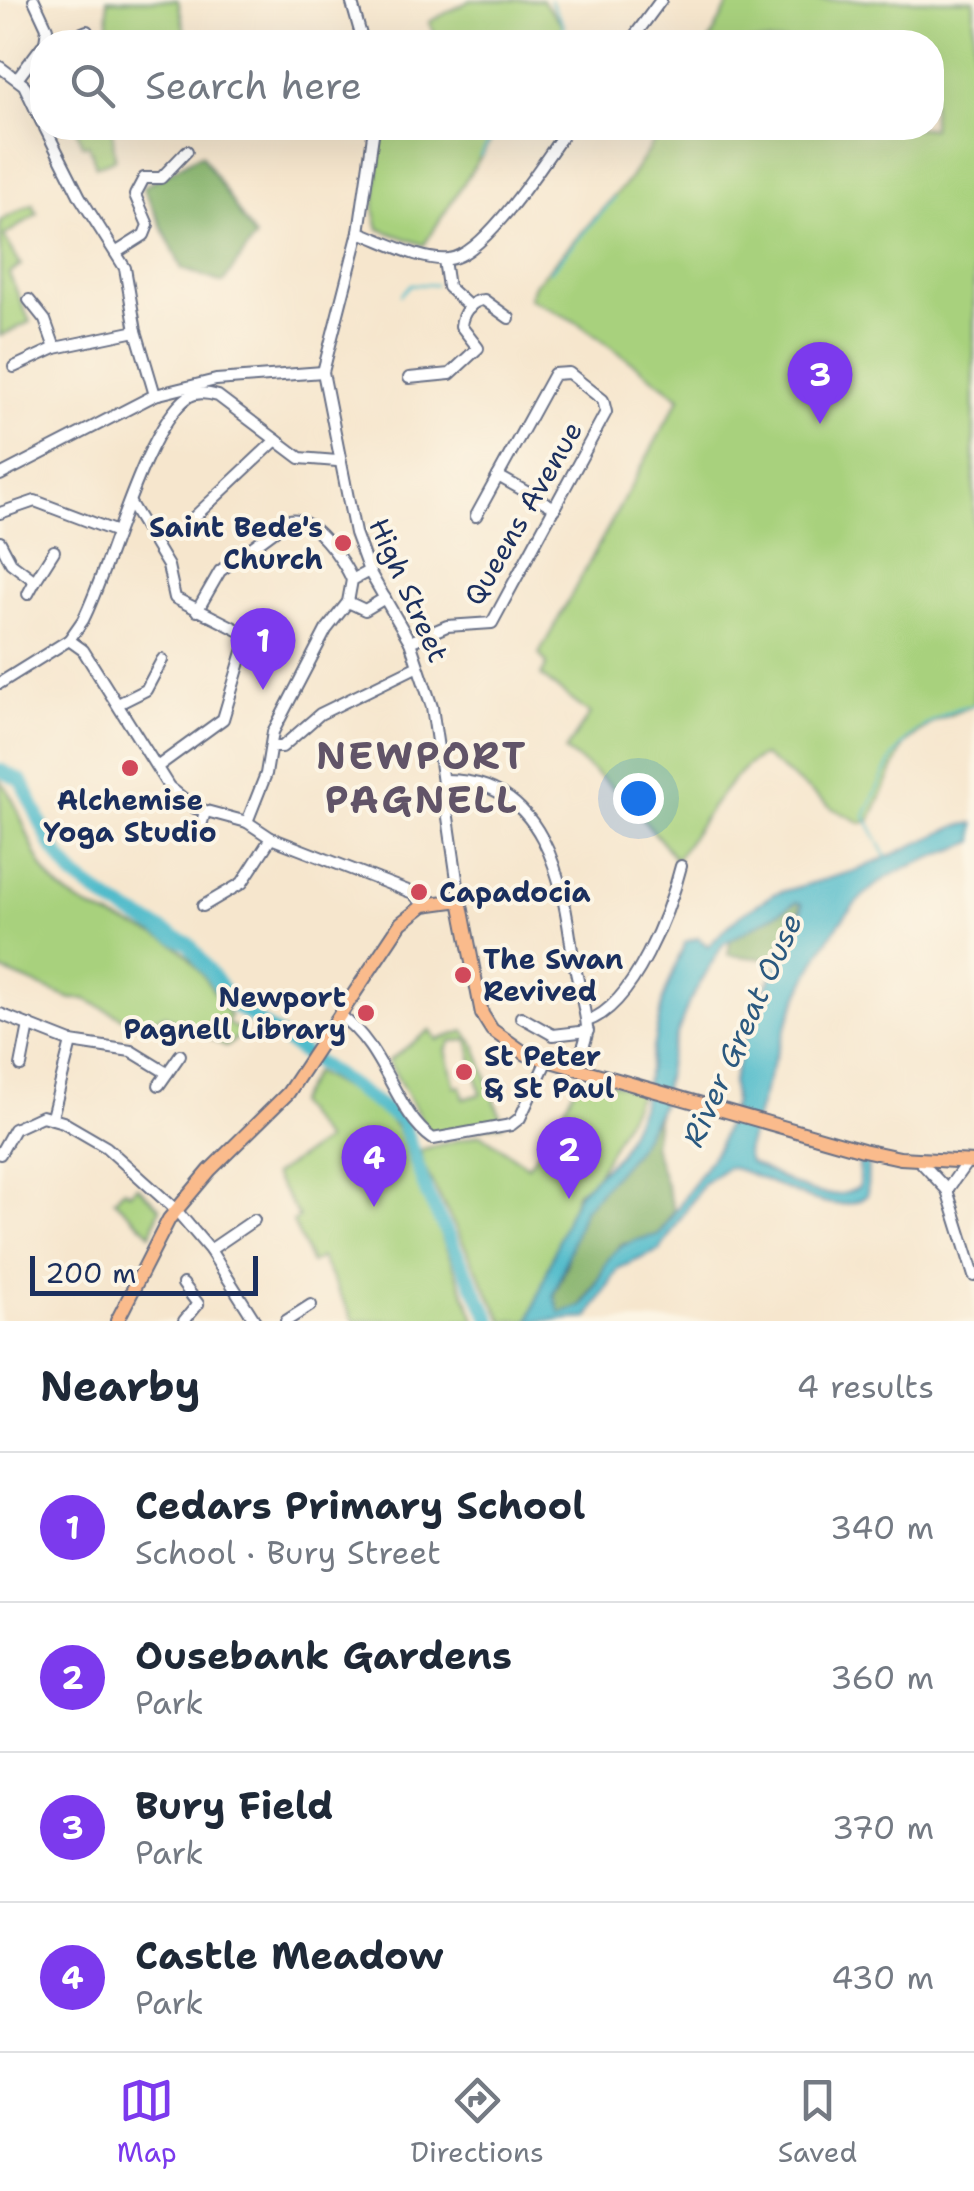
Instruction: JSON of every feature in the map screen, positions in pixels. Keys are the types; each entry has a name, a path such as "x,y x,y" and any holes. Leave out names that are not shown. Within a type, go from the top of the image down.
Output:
{"main road":[{"path":"117,1321 150,1250 176,1210 288,1093 401,923 424,905 460,900"},
{"name":"High Street","path":"460,900 482,1014 505,1041 575,1069 863,1150 900,1158 970,1162"}],"street":[{"path":"34,0 42,30"},
{"path":"351,0 359,30"},
{"path":"639,30 661,0"},
{"path":"18,78 30,62"},
{"path":"0,67 18,78 30,98"},
{"path":"52,140 80,197 125,268 136,331 155,394"},
{"path":"0,474 155,394 216,380 323,372 359,232 372,140"},
{"path":"359,232 444,260 466,253 499,220 559,140"},
{"path":"117,252 144,235 148,224 135,195 138,186 144,178 161,178 187,152"},
{"path":"444,260 448,287 470,307"},
{"path":"29,300 45,320 55,348"},
{"path":"410,378 450,374 478,348 461,326 470,307 484,300 510,318"},
{"path":"14,368 55,348 136,331"},
{"name":"High Street","path":"323,372 354,533 369,571 410,642 432,707 460,900"},
{"name":"Queens Avenue","path":"410,642 448,626 492,622 606,412 603,400 569,373 554,374 498,476"},
{"path":"0,683 68,640 95,596 116,532 164,431 186,398 209,394 300,458 338,461"},
{"path":"189,522 276,440"},
{"path":"476,516 498,476 555,508"},
{"path":"0,513 35,501 116,532"},
{"path":"130,503 168,566 175,598 248,635 222,718 157,767"},
{"path":"197,611 220,572 290,520 305,522 346,565 352,580 348,602 300,676 272,732 266,774 248,822"},
{"path":"0,542 11,563 35,581"},
{"path":"28,594 54,551"},
{"path":"352,580 369,571"},
{"path":"348,602 365,610 385,598"},
{"path":"68,640 83,650 182,800 205,812 248,822 271,838 413,893 424,905"},
{"path":"120,703 146,690 162,660"},
{"path":"271,746 282,747 320,714 416,667"},
{"path":"445,780 476,784 506,796 522,808 546,839 567,910 587,1026 575,1069"},
{"path":"199,832 205,812"},
{"path":"203,906 242,883 271,838"},
{"path":"521,1017 553,1034 587,1026 600,1017 630,981 668,915 681,866"},
{"path":"0,1014 71,1042 131,1051 167,1074"},
{"path":"336,1020 358,1030 381,1061 422,1132 433,1139 468,1135 520,1118 547,1060"},
{"path":"20,1066 29,1025"},
{"path":"52,1118 71,1042"},
{"path":"159,1086 180,1055"},
{"path":"0,1154 22,1123 42,1116 106,1147 176,1210 210,1250 255,1321"},
{"path":"917,1159 947,1190 974,1276"},
{"path":"947,1190 970,1162"},
{"path":"210,1250 256,1223 247,1208"},
{"path":"183,1284 198,1304 184,1321"},
{"path":"286,1321 311,1305"}],"green space":[{"path":"107,0 178,0 184,30 108,30"},
{"path":"471,0 542,0 564,26 561,30 433,30 429,22"},
{"path":"731,0 974,0 974,705 933,722 904,745 870,821 862,823 832,808 764,756 729,784 676,860 625,800 565,751 590,714 541,676 547,664 539,654 680,397 578,323 529,298 534,285 628,181 655,140 944,140 944,30 715,30"},
{"path":"80,140 113,140 115,159 96,166 89,145 82,145"},
{"path":"382,140 491,140 424,245 379,229 374,209"},
{"path":"201,154 255,238 223,283 182,269 143,187"},
{"path":"33,204 37,214 4,236 21,265 9,274 30,322 0,336 0,221"},
{"path":"0,780 38,859 54,883 78,902 165,939 194,963 230,1016 227,1023 243,1032 227,1047 164,1015 139,1026 85,999 71,999 0,970"},
{"path":"797,902 802,904 774,960 728,955 730,940"},
{"path":"430,1030 437,1040 465,1031 476,1046 503,1124 437,1134 428,1131 388,1061","holes":["468,1040 481,1094 464,1099 461,1086 455,1087 446,1050 451,1041"]},
{"path":"314,1072 381,1109 398,1130 476,1321 354,1321 321,1258 311,1263 293,1222 299,1217 273,1175 325,1141 296,1104"},
{"path":"580,1075 641,1091 594,1180 577,1191 536,1311 529,1321 503,1321 424,1167 420,1150 481,1134 528,1166 556,1126"},
{"path":"658,1112 653,1145 674,1210 655,1240 621,1244 576,1313 556,1313 554,1299 567,1263 571,1232 589,1203 638,1145"},
{"path":"137,1186 160,1208 151,1234 114,1200 124,1189 130,1193"}],"water":[{"path":"974,823 974,842 888,877 860,899 836,928 797,1000 746,1152 749,1162 788,1182 831,1195 859,1187 859,1154 868,1156 867,1195 853,1203 817,1201 727,1167 703,1184 660,1250 619,1268 588,1318 529,1321 579,1192 619,1154 641,1107 663,999 685,942 698,938 708,946 740,915 774,894 858,870 957,826","holes":["797,902 802,904 801,915 751,1020 732,1083 734,1102 718,1147 659,1235 615,1251 582,1306 560,1313 554,1295 583,1211 635,1151 661,1106 671,1050 689,1002 723,944"]}],"waterway":[{"path":"550,0 564,26 561,30"},
{"path":"480,156 490,140"},
{"path":"550,271 615,198"},
{"path":"401,295 411,284 435,285"},
{"path":"887,858 865,816 885,771 900,748 922,728 955,709 974,706"},
{"path":"0,770 22,781 51,845 73,875 113,904 189,944 234,1005 402,1121 427,1194 491,1321"}],"place":[{"name":"Bury Field","path":"820,424"},
{"name":"Saint Bede's Church","path":"343,543"},
{"name":"Cedars Primary School","path":"263,690"},
{"name":"Alchemise Yoga Studio","path":"130,768"},
{"name":"Capadocia","path":"419,892"},
{"name":"The Swan Revived","path":"463,975"},
{"name":"Newport Pagnell Library","path":"366,1013"},
{"name":"St Peter & St Paul","path":"464,1072"},
{"name":"Ousebank Gardens","path":"569,1199"},
{"name":"Castle Meadow","path":"374,1207"}],"district":[{"name":"NEWPORT PAGNELL","path":"422,777"}],"water label":[{"name":"River Great Ouse","path":"742,1030"}]}
